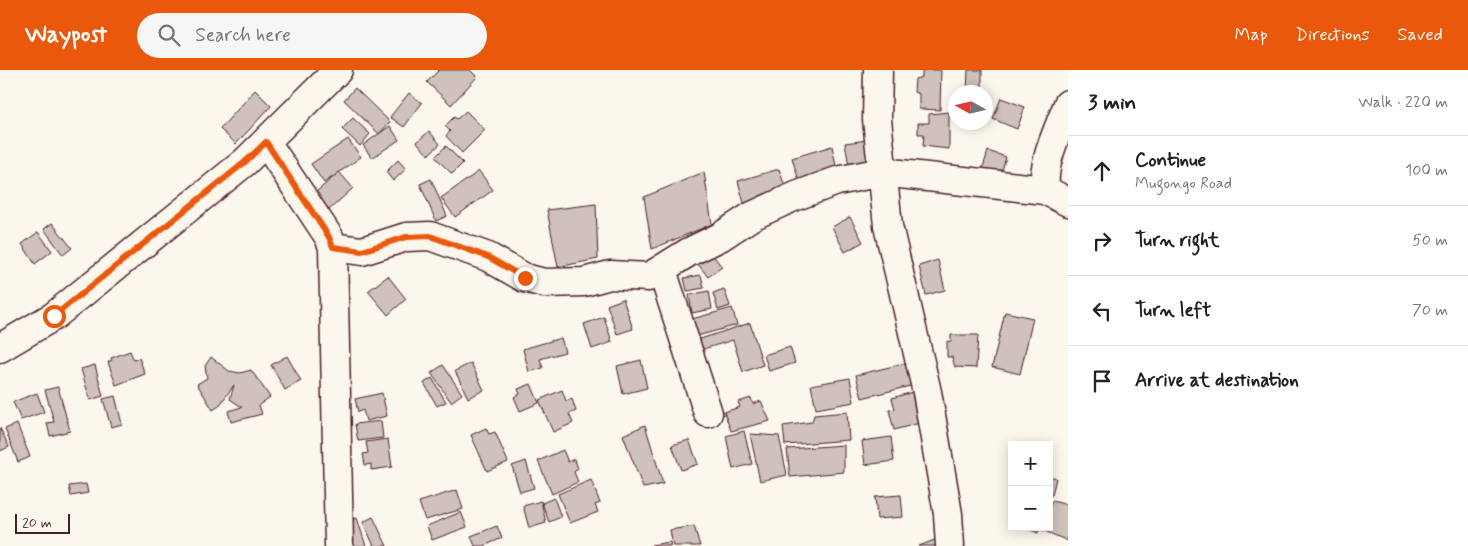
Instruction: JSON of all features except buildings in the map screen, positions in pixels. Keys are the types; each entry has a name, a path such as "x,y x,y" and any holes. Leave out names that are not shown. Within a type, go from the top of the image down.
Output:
{"street":[{"path":"0,348 54,316 245,162 338,70"},
{"path":"878,70 877,119 888,226 927,392 948,514 950,546"},
{"path":"1057,196 1044,174 1068,104"},
{"path":"266,142 329,237 333,247 339,546"},
{"path":"333,247 362,251 406,237 430,236 488,257 525,278 544,283 584,282 610,276 649,277 689,252 720,237 752,216 796,196 837,181 882,172 1057,196"},
{"path":"662,270 708,413"}],"route":[{"path":"54,316 245,162 266,142 329,237 333,247 362,251 406,237 430,236 488,257 525,278"}]}
